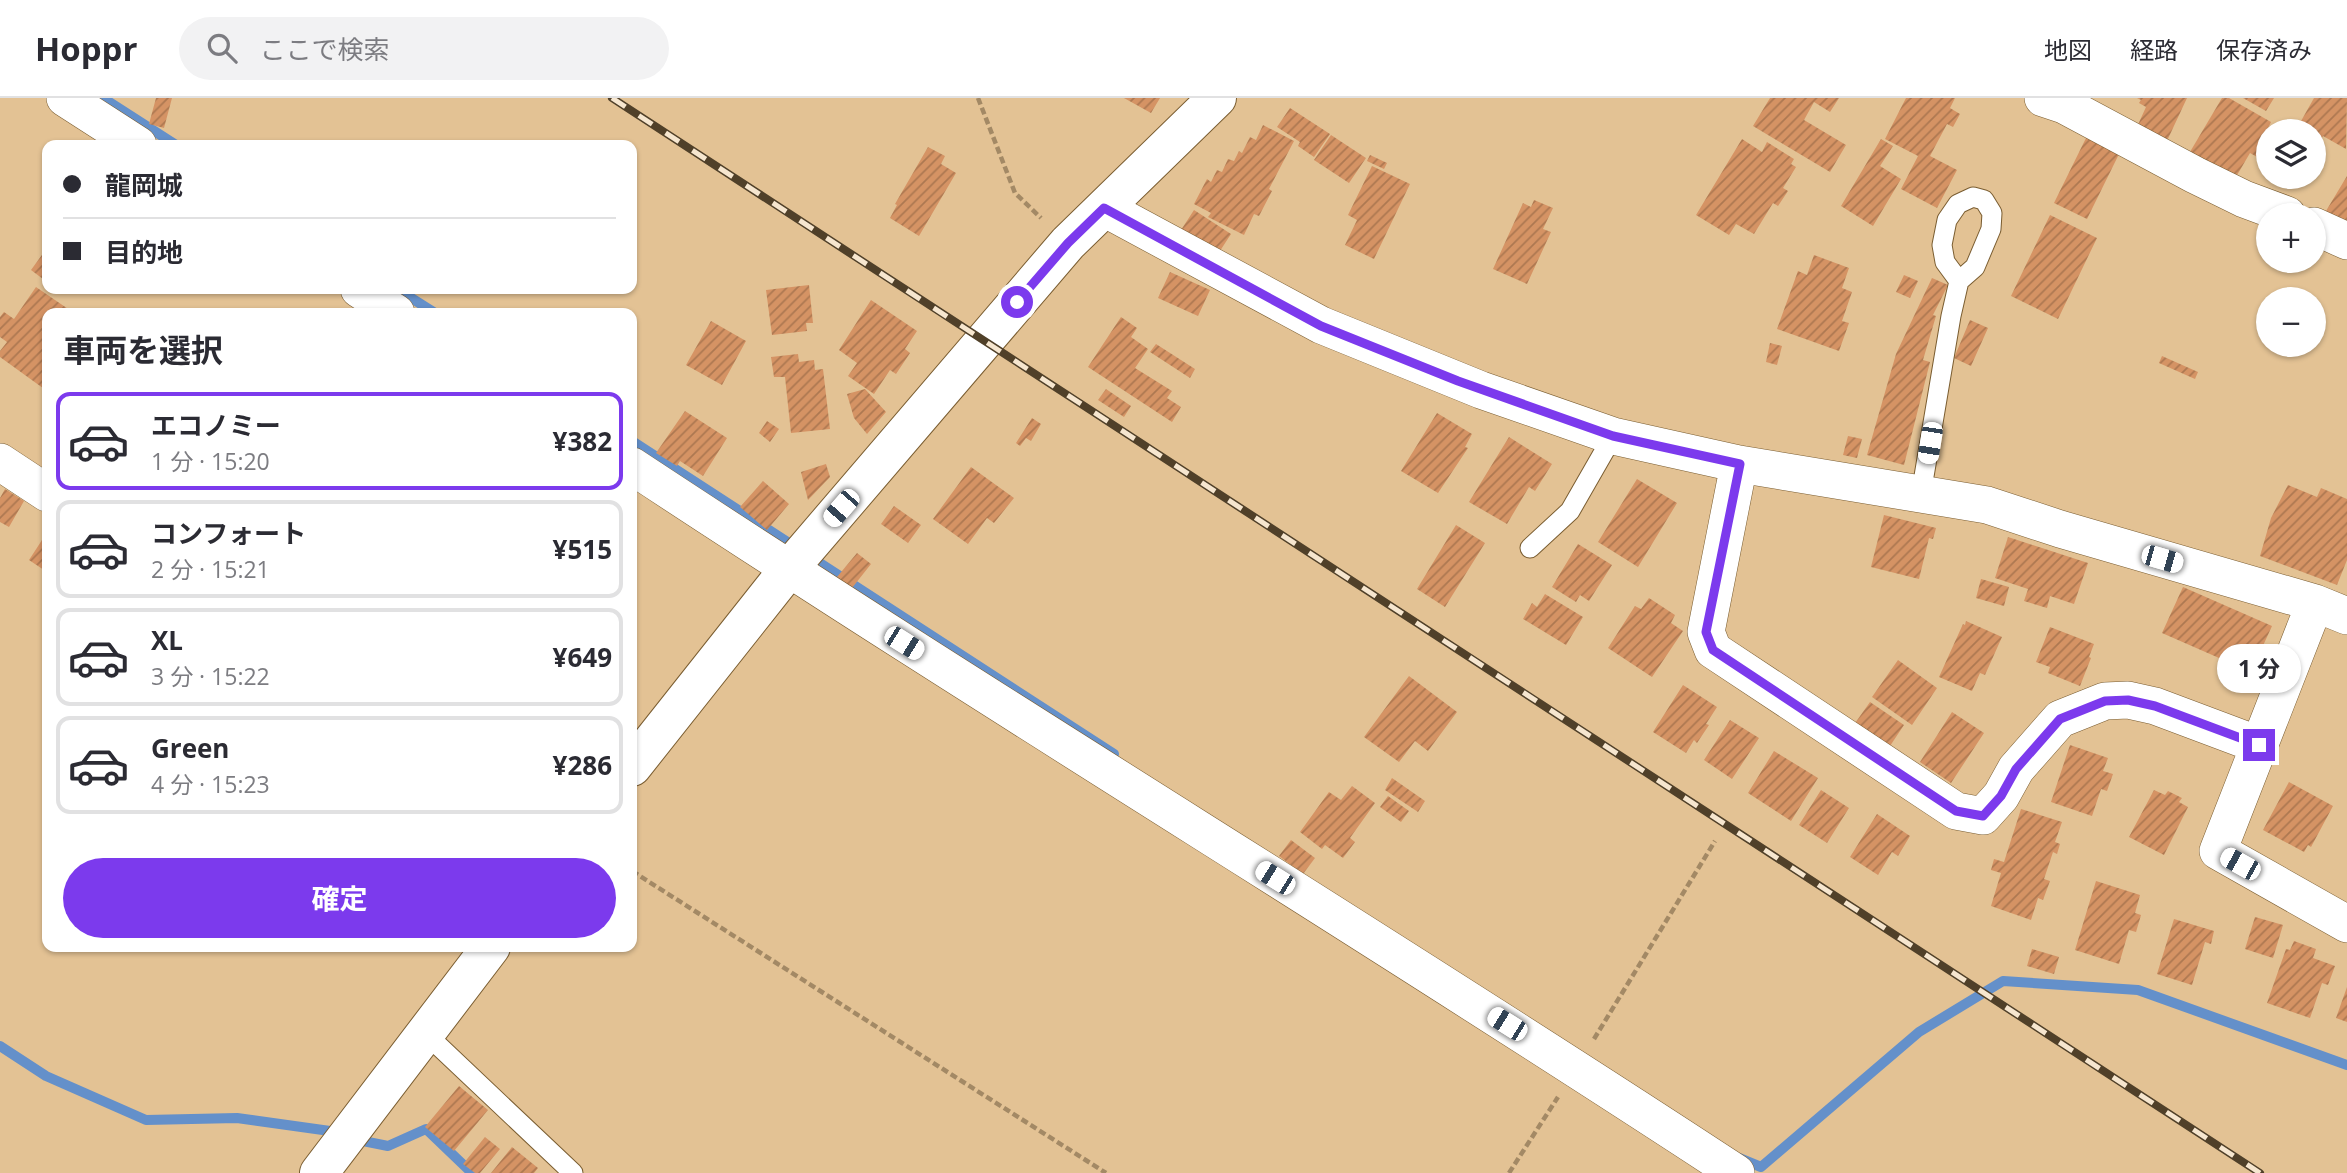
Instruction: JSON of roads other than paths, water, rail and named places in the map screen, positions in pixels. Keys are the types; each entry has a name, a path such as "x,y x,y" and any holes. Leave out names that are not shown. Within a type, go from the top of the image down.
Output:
{"street":[{"path":"65,98 130,140"},
{"path":"2043,98 2064,105 2219,187 2258,203"},
{"path":"637,762 788,570 1068,243 1211,100"},
{"path":"1104,208 1321,326 1481,390 1613,436 1740,464 1987,505 2331,609 2259,745 2218,852 2347,924"},
{"path":"2326,231 2347,241"},
{"path":"367,294 388,308"},
{"path":"0,462 42,490"},
{"path":"1740,464 1706,632 1713,650 1956,811 1983,816 2001,796 2016,769 2060,719 2105,701 2128,700 2155,706 2259,745"},
{"path":"637,469 788,570 1576,1068 1736,1173"},
{"path":"319,1173 487,952"}],"lane":[{"path":"1921,494 1959,281"},
{"path":"1530,548 1570,511 1613,436"},
{"path":"424,1032 573,1173"}],"waterway":[{"path":"103,98 168,140"},
{"path":"405,294 427,308"},
{"path":"637,444 1114,754"},
{"path":"1739,1158 1761,1167 1919,1032 2003,981 2138,990 2347,1065"},
{"path":"0,1046 46,1076 146,1120 237,1118 330,1131"},
{"path":"358,1140 388,1146 426,1129 472,1173"}],"railway":[{"path":"612,98 2260,1173"}]}
